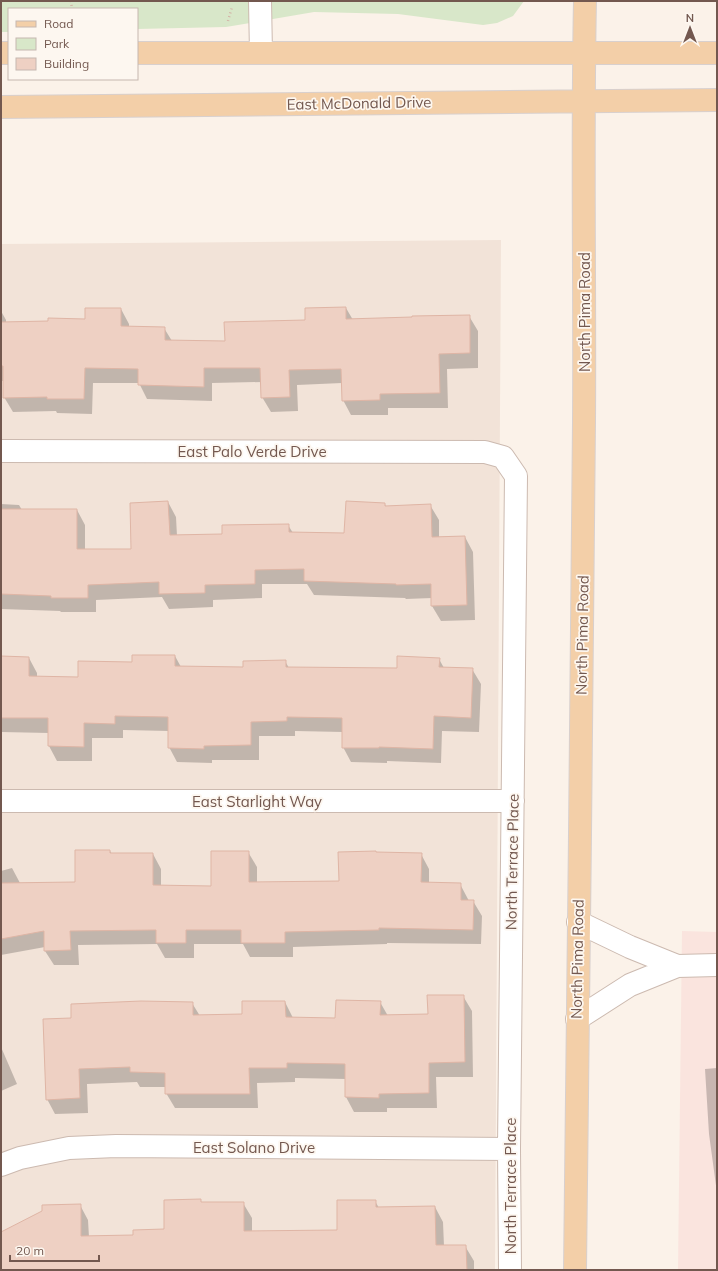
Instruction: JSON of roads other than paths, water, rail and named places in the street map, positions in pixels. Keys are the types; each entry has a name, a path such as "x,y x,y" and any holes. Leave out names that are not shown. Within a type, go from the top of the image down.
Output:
{"main road":[{"name":"North Pima Road","path":"575,1270 576,1019 584,421 583,101 585,1"},
{"path":"138,53 717,53"},
{"name":"East McDonald Drive","path":"1,107 717,100"}],"street":[{"path":"260,1 261,53"},
{"name":"East Palo Verde Drive","path":"1,451 485,452 503,457"},
{"name":"North Terrace Place","path":"503,457 516,476 509,1149 510,1270"},
{"name":"East Starlight Way","path":"1,801 513,801"},
{"path":"578,922 630,948 677,966"},
{"path":"576,1019 630,985 677,966 717,965"},
{"name":"East Solano Drive","path":"1,1165 20,1158 69,1148 116,1146 509,1149"}]}
